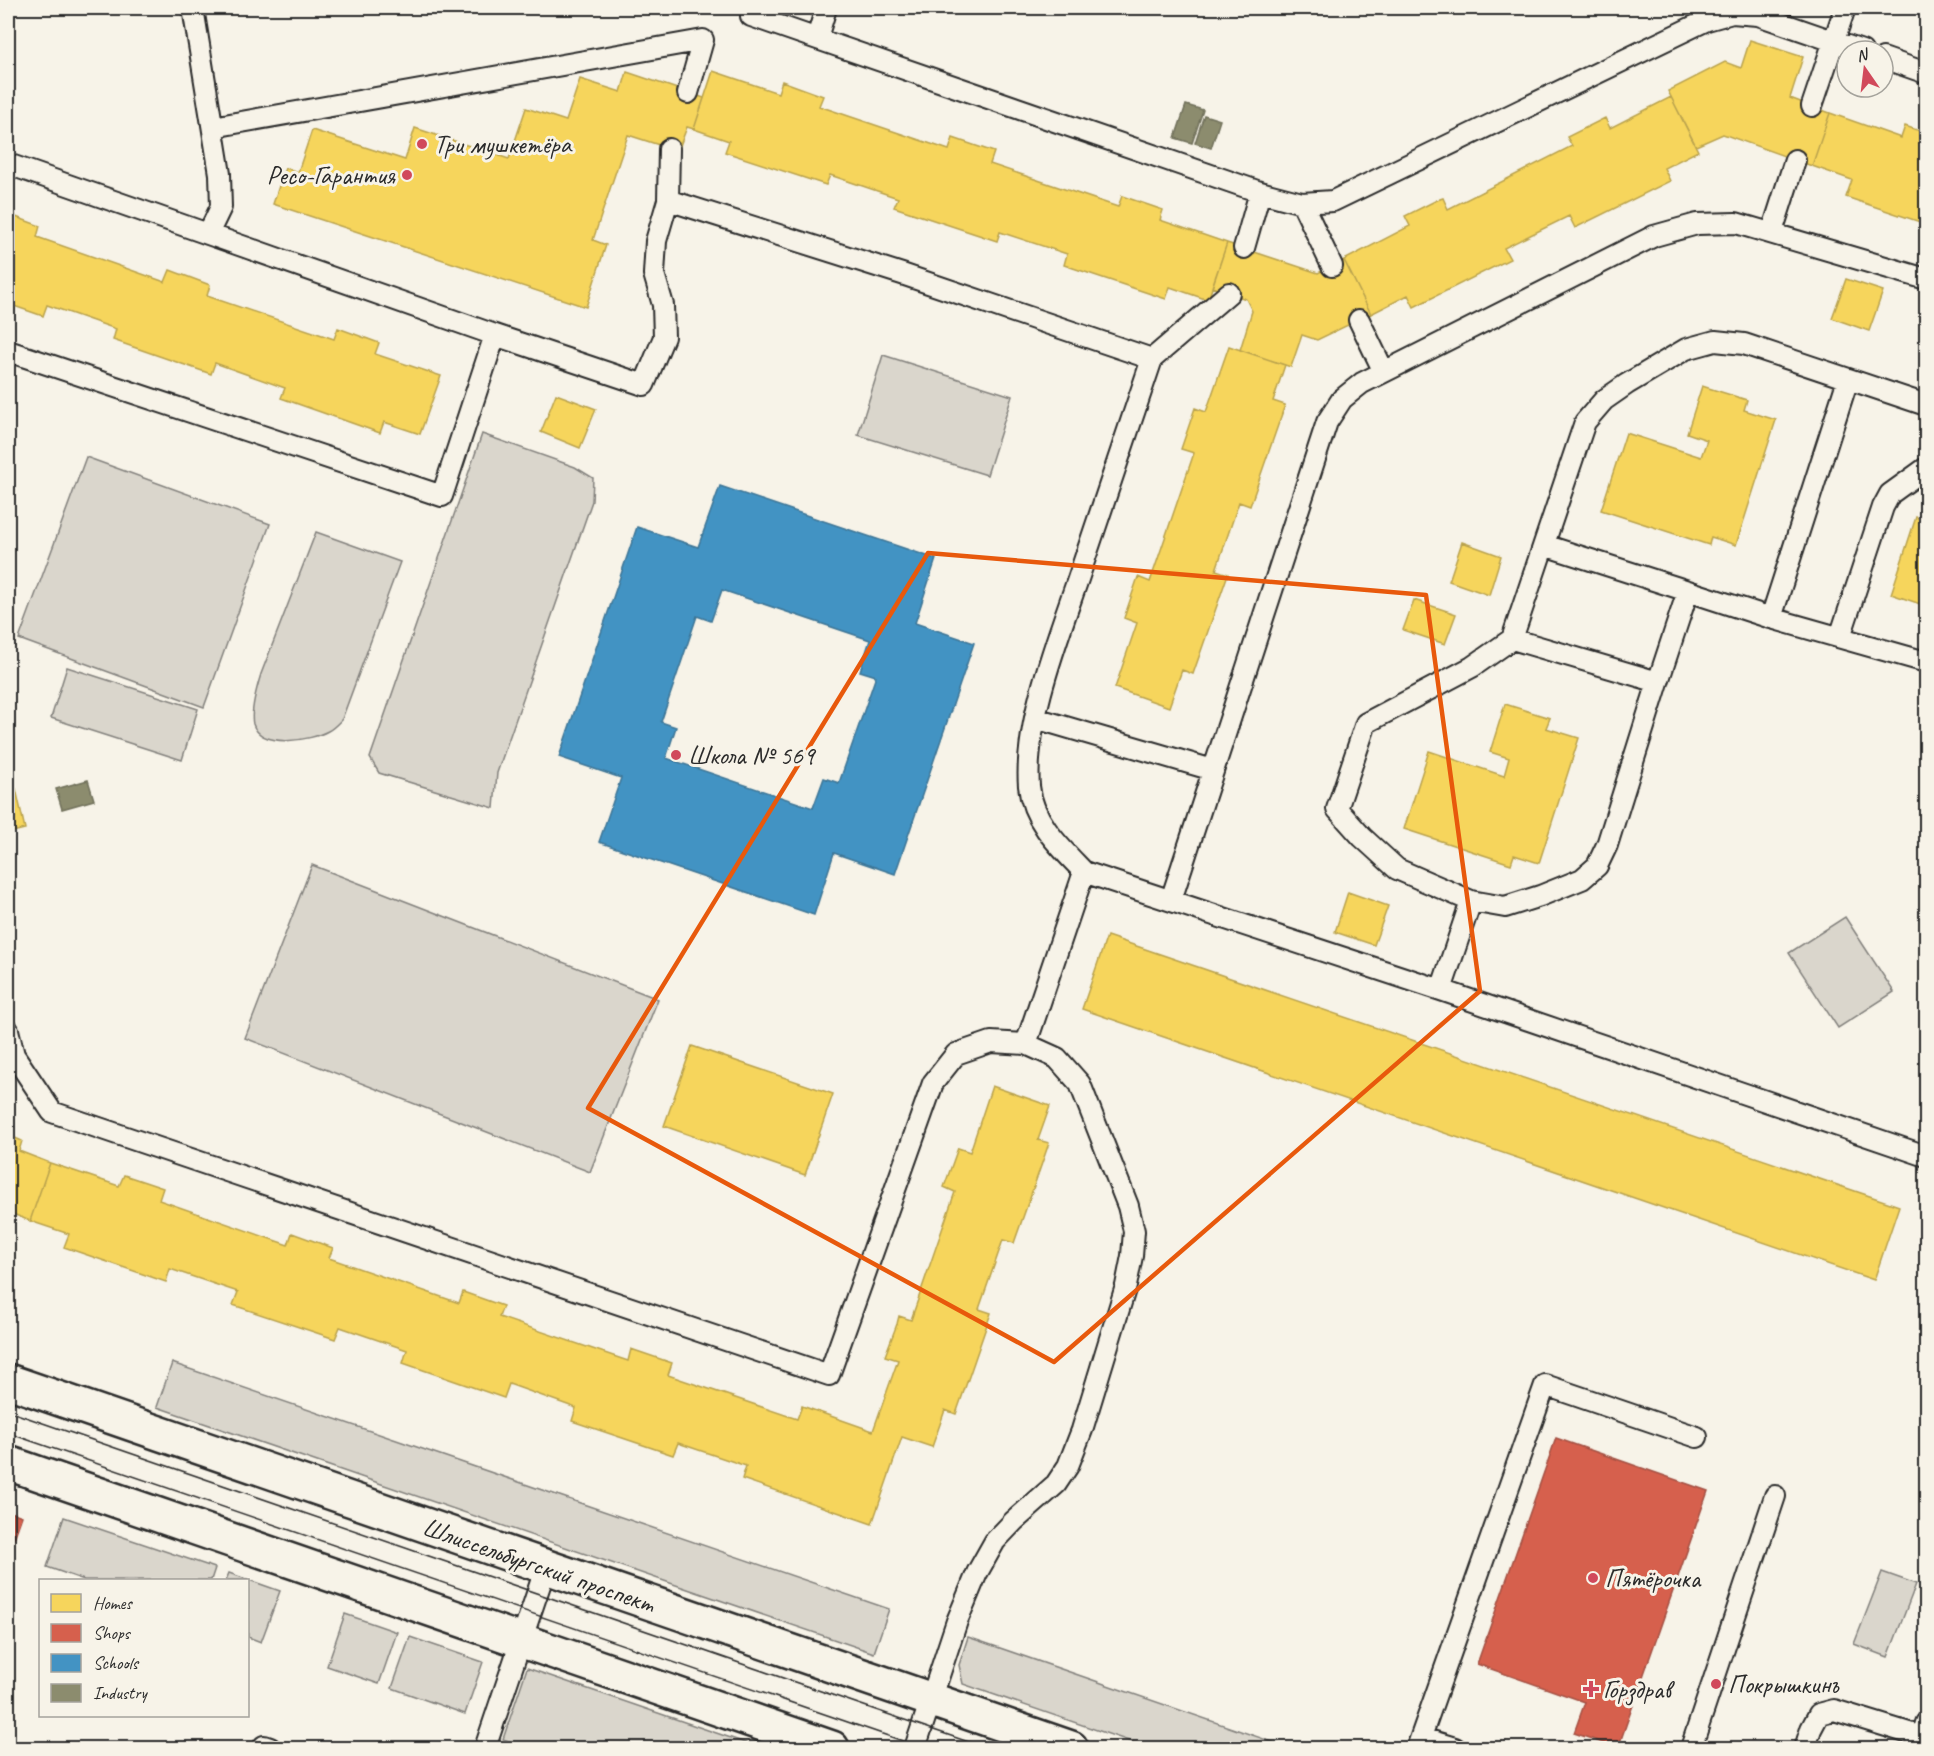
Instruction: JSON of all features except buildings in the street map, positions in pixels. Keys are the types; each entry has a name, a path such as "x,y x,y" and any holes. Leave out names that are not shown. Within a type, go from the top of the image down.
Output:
{"main road":[{"name":"Шлиссельбургский проспект","path":"8,1381 1071,1749"},
{"path":"8,1463 832,1749"}],"lane":[{"path":"193,8 220,174 221,207 208,234"},
{"path":"817,38 826,8"},
{"path":"1812,106 1845,8"},
{"path":"751,16 1260,192 1302,203 1333,201 1707,20 1732,13 1758,15 1834,41"},
{"path":"213,127 704,40 688,93"},
{"path":"1895,62 1926,73"},
{"path":"8,164 644,385 664,337 663,305 654,274 656,242 668,200 669,149"},
{"path":"1772,232 1795,160"},
{"path":"1244,248 1260,192"},
{"path":"668,200 902,274 1152,359"},
{"path":"1302,203 1332,266"},
{"path":"1171,900 1327,422 1341,399 1362,383 1654,236 1697,224 1737,223 1926,279"},
{"path":"1228,293 1152,359 1053,652 1035,718 1029,758 1029,788 1038,816 1057,843 1084,872 1441,990 1926,1156"},
{"path":"1359,320 1384,372"},
{"path":"8,351 442,496 495,335"},
{"path":"1688,591 1607,845 1597,866 1582,879 1505,907 1471,902 1397,869 1362,837 1337,808 1366,723 1472,667 1512,639 1585,422 1604,400 1627,384 1686,349 1716,341 1744,344 1926,405"},
{"path":"1771,618 1848,379"},
{"path":"1840,637 1883,507 1890,494 1901,484 1926,468"},
{"path":"1544,545 1771,618 1926,662"},
{"path":"1512,639 1658,682"},
{"path":"1035,718 1213,770"},
{"path":"1026,1044 1084,872"},
{"path":"1441,990 1471,902"},
{"path":"8,1030 14,1055 52,1112 829,1375 933,1083 956,1054 992,1042 1026,1044 1057,1058 1080,1084 1128,1206 1134,1231 1132,1256 1082,1430 1068,1466 1056,1484 995,1541 976,1573 957,1621 915,1749"},
{"path":"1455,1749 1420,1743 1545,1385 1697,1437"},
{"path":"1691,1749 1775,1496"},
{"path":"485,1749 546,1567"},
{"path":"1805,1749 1811,1729 1819,1714 1834,1710 1922,1737 1926,1723"}],"highlighted area":[{"path":"928,553 1426,595 1480,991 1054,1362 588,1108"}],"shaded area":[{"path":"883,355 1012,396 987,475 858,435"},
{"path":"482,434 575,467 593,478 592,501 497,773 494,808 379,773 370,758"},
{"path":"86,457 270,524 204,707 19,639"},
{"path":"316,532 400,562 342,719 320,735 298,740 276,740 258,732 253,724 254,699 261,674"},
{"path":"67,667 198,709 182,760 51,718"},
{"path":"312,865 658,999 590,1172 245,1038"},
{"path":"1845,917 1894,992 1838,1028 1789,953"},
{"path":"172,1363 889,1609 874,1653 157,1407"},
{"path":"64,1517 215,1568 211,1579 81,1579 47,1567"},
{"path":"1882,1572 1916,1584 1888,1657 1854,1644"},
{"path":"229,1573 246,1579 226,1579"},
{"path":"249,1580 280,1591 261,1642 249,1637"},
{"path":"345,1614 397,1632 379,1684 327,1666"},
{"path":"410,1637 483,1662 465,1714 392,1688"},
{"path":"968,1637 1290,1748 1149,1748 963,1684 959,1665"},
{"path":"527,1668 760,1748 530,1748 503,1739"}],"tram line":[{"path":"8,1411 986,1748"},
{"path":"8,1433 923,1748"}],"place":[{"name":"Три мушкетёра","path":"422,144"},
{"name":"Ресо-Гарантия","path":"407,175"},
{"name":"Школа № 569","path":"676,755"},
{"name":"Пятёрочка","path":"1593,1578"},
{"name":"Покрышкинъ","path":"1716,1684"},
{"name":"Горздрав","path":"1591,1689"}]}
